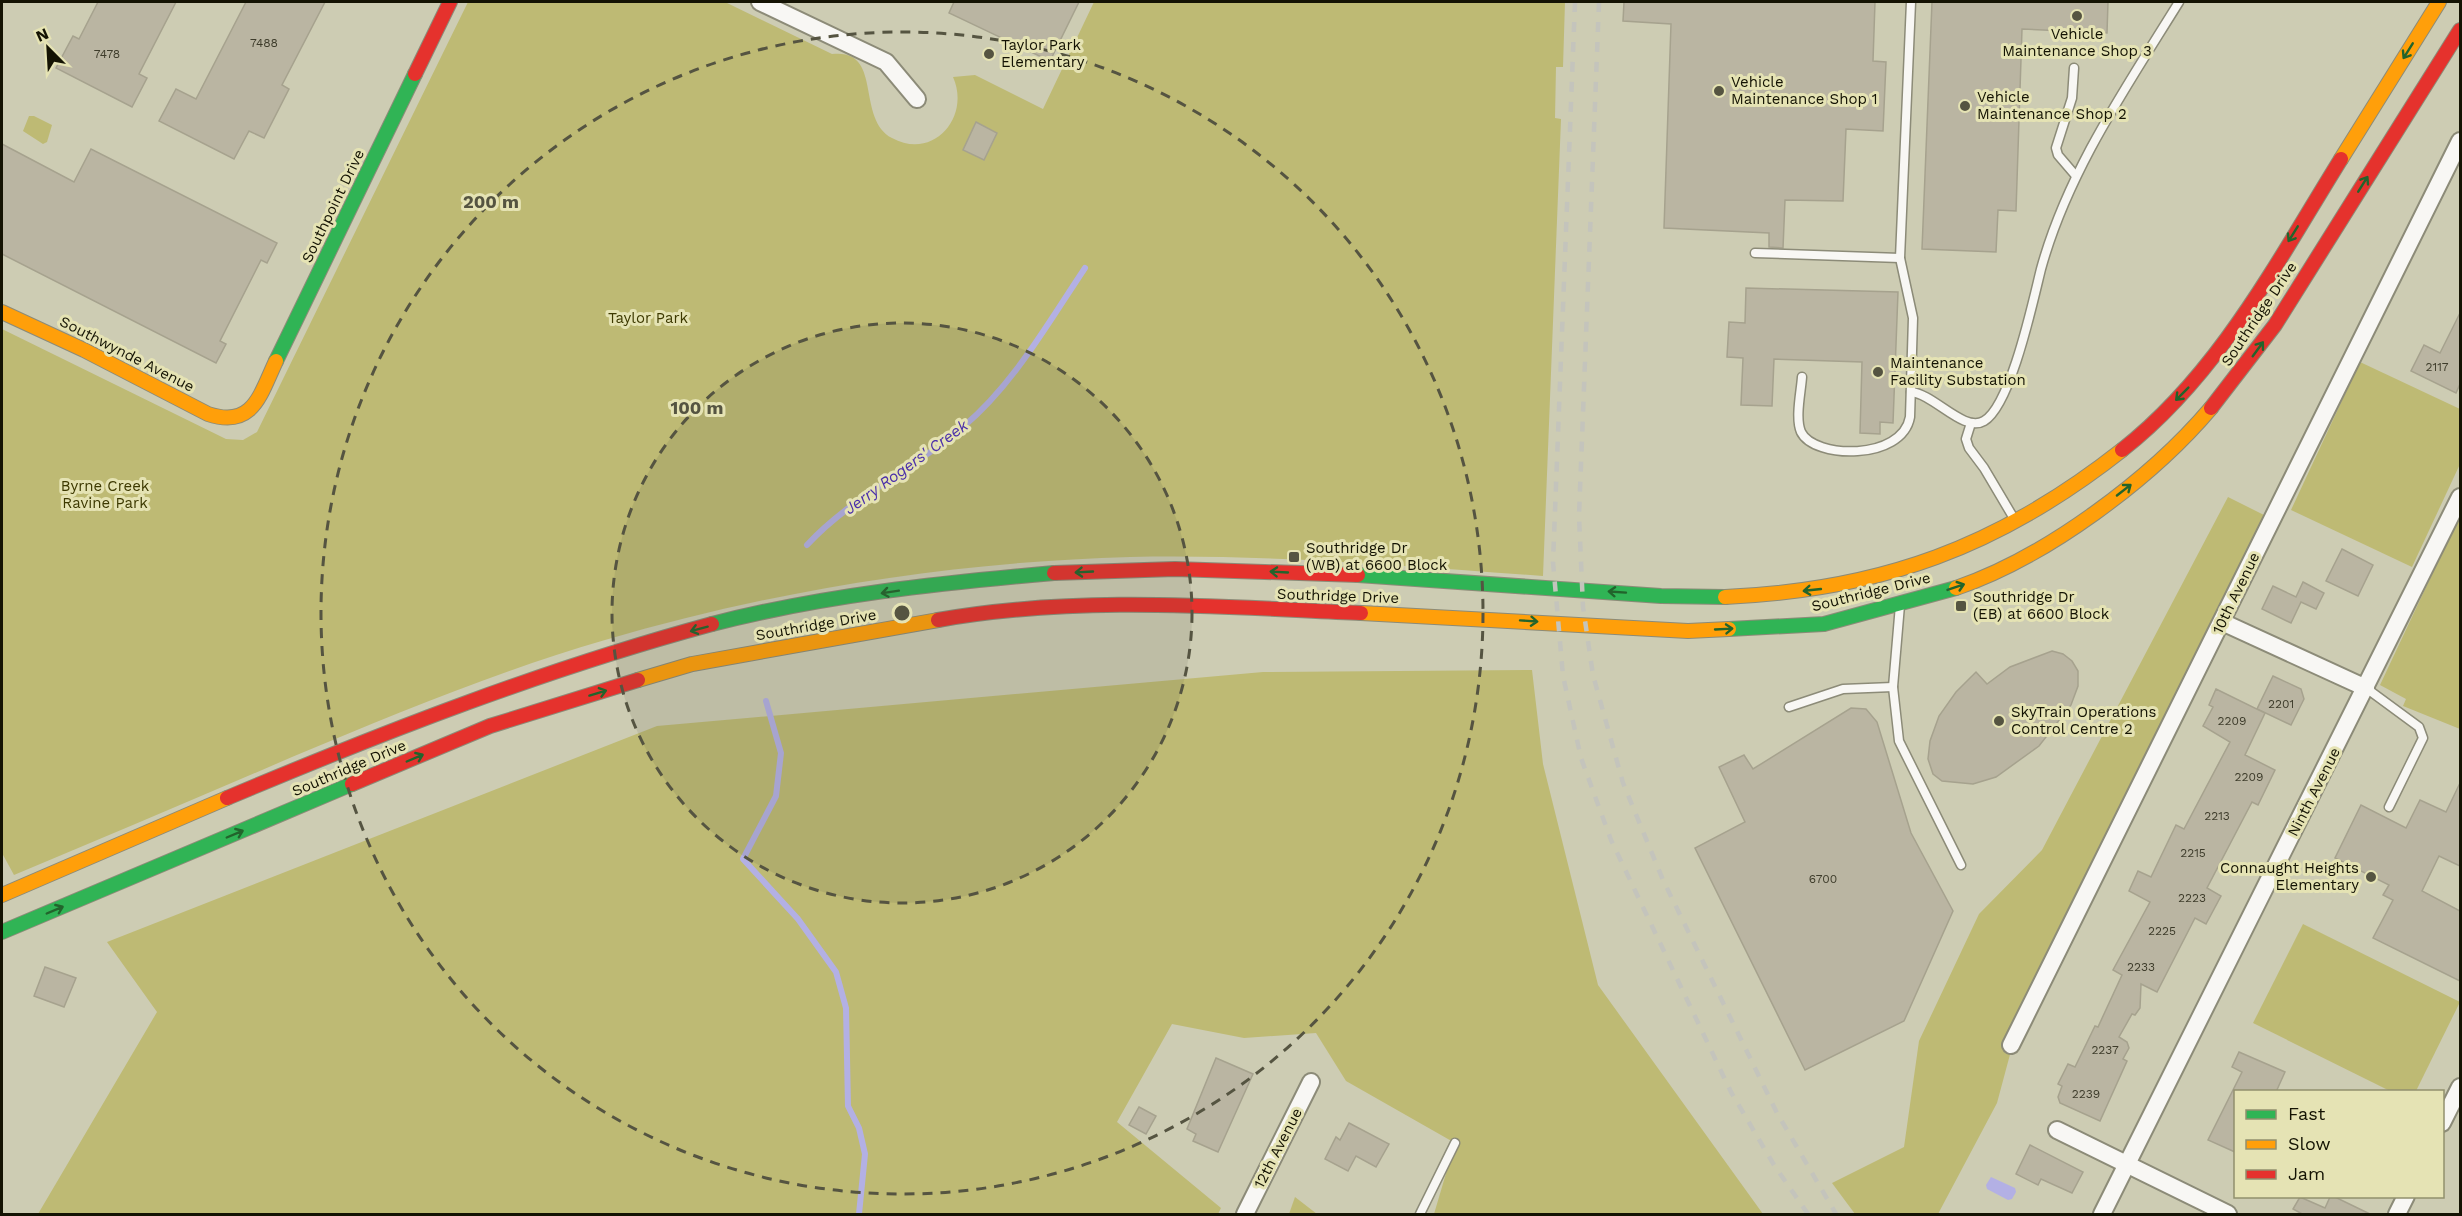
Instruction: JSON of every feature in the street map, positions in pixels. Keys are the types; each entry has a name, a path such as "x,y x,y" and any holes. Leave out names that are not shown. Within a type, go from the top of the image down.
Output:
{"main road":[{"name":"Southpoint Drive","path":"239,419 250,411 258,399 450,2"},
{"name":"Southridge Drive","path":"2,895 363,742 509,684 635,645 774,610 938,584 1058,573 1152,568 1229,569 1463,581 1668,596 1752,596 1824,588 1930,563 2017,524 2058,500 2143,434 2198,379 2230,337 2439,2"},
{"name":"Southridge Drive","path":"2,932 490,726 692,664 955,617 1106,603 1471,617 1688,631 1824,624 1959,587 2011,564 2060,537 2151,469 2196,426 2238,376 2275,325 2460,30"},
{"name":"Southwynde Avenue","path":"2,312 84,350 208,414 225,420 239,419"},
{"path":"1900,604 1930,563"}],"street":[{"path":"760,2 886,62 917,99"},
{"name":"10th Avenue","path":"2011,1045 2460,141"},
{"name":"Ninth Avenue","path":"2102,1215 2460,497"},
{"path":"2222,622 2366,688"},
{"name":"12th Avenue","path":"1245,1215 1311,1082"},
{"path":"2444,1119 2460,1087"},
{"path":"2057,1130 2228,1215"},
{"path":"2397,1215 2406,1198"}],"lane":[{"path":"1802,377 1800,425 1802,434 1808,440 1836,449 1871,451 1900,438 1909,424 1913,318 1900,258 1911,2"},
{"path":"1911,392 1924,395 1971,423 1982,422 1993,414 2007,387 2045,256 2076,176 2179,2"},
{"path":"2074,68 2072,98 2056,148 2058,155 2076,176"},
{"path":"1755,253 1900,258"},
{"path":"1971,423 1966,439 1969,448 1981,463 2017,524"},
{"path":"1900,604 1893,687 1899,741 1961,865"},
{"path":"1789,707 1843,689 1893,687"},
{"path":"2366,688 2419,727 2423,738 2389,807"},
{"path":"1420,1215 1455,1143"}],"green space":[{"name":"Taylor Park","path":"468,2 725,2 832,54 848,55 858,62 864,73 874,116 881,128 892,138 907,144 921,144 945,131 952,120 957,107 957,92 953,77 975,75 1043,109 1094,2 1565,2 1563,67 1556,67 1555,118 1561,119 1543,576 1285,559 1130,557 1063,560 930,572 799,593 669,622 565,652 486,679 408,709 14,875 2,853 2,329 226,439 243,440 257,432"},
{"path":"29,116 34,116 52,125 47,142 43,144 23,131"},
{"path":"2360,362 2460,409 2460,464 2412,567 2291,510"},
{"path":"2228,497 2272,519 2023,1006 1997,1103 1938,1214 1855,1214 1832,1183 1904,1147 1919,1041 1979,914 2042,850"},
{"path":"2460,515 2460,729 2403,706 2406,699 2380,685"},
{"path":"1532,670 1543,764 1598,985 1763,1214 1434,1214 1455,1143 1346,1081 1316,1033 1244,1038 1172,1024 1117,1122 1221,1208 1218,1214 38,1214 157,1012 107,942 657,726 1263,672"},
{"path":"2303,924 2460,1002 2416,1090 2388,1090 2253,1023"},
{"path":"1295,1197 1317,1214 1289,1214"}],"water":[{"path":"1991,1177 2015,1188 2016,1192 2012,1199 2008,1200 1987,1189 1986,1185"}],"building":[{"path":"98,2 176,2 139,74 147,78 132,107 56,68 73,36 79,39"},
{"path":"246,2 325,2 282,85 289,89 264,138 249,131 234,159 159,121 176,89 196,99"},
{"path":"954,2 1079,2 1050,61 949,13"},
{"path":"1624,2 1875,2 1873,61 1886,62 1883,131 1846,129 1843,201 1785,200 1783,248 1769,247 1769,233 1664,228 1671,24 1623,21"},
{"name":"Vehicle Maintenance Shop 2","path":"1932,2 2108,2 2107,33 2022,29 2016,211 1998,210 1996,252 1922,249"},
{"path":"976,122 997,133 984,160 963,150"},
{"path":"2,144 74,182 91,149 277,243 267,263 261,260 220,341 226,344 216,363 2,254"},
{"path":"1746,288 1898,292 1893,423 1880,422 1880,434 1860,433 1862,362 1774,359 1772,406 1741,405 1743,358 1727,357 1729,322 1745,323"},
{"path":"2460,313 2460,384 2456,393 2411,371 2424,345 2440,353"},
{"path":"2342,549 2373,565 2358,596 2326,581"},
{"path":"2303,582 2324,593 2316,609 2301,602 2291,623 2262,609 2273,586 2296,597"},
{"name":"SkyTrain Operations Control Centre 2","path":"2052,651 2063,654 2072,661 2078,671 2078,686 2071,705 2039,746 1996,777 1973,784 1942,781 1933,774 1928,759 1930,741 1939,716 1956,692 1976,672 1987,684 2010,667"},
{"path":"2273,676 2301,689 2304,699 2291,725 2257,709"},
{"path":"2216,689 2265,713 2245,755 2275,770 2258,805 2252,802 2207,888 2221,896 2206,924 2195,918 2157,992 2141,984 2140,1008 2135,1015 2132,1014 2119,1037 2127,1042 2129,1048 2123,1059 2127,1061 2100,1121 2060,1103 2058,1097 2062,1086 2058,1084 2068,1064 2075,1067 2095,1026 2098,1027 2122,975 2113,970 2150,902 2129,891 2138,871 2151,877 2176,825 2184,829 2230,742 2203,726 2213,707 2209,705"},
{"path":"1851,708 1866,709 1877,722 1911,833 1953,911 1904,1021 1805,1070 1695,848 1745,822 1719,767 1744,755 1753,769"},
{"path":"2460,783 2460,866 2439,856 2422,891 2460,911 2460,981 2373,938 2393,900 2383,895 2389,885 2335,858 2361,805 2406,828 2420,800 2446,812"},
{"path":"45,967 76,978 64,1007 34,996"},
{"path":"2239,1052 2285,1072 2277,1090 2234,1090 2234,1152 2208,1140 2242,1072 2232,1067"},
{"path":"1216,1058 1253,1074 1218,1152 1193,1141 1196,1134 1187,1129"},
{"path":"1139,1107 1156,1116 1146,1134 1129,1125"},
{"path":"1349,1123 1389,1144 1376,1167 1356,1156 1348,1171 1325,1159 1336,1137 1340,1140"},
{"path":"2030,1145 2083,1172 2072,1193 2041,1179 2038,1185 2016,1174"},
{"path":"2299,1198 2325,1208 2330,1198 2337,1198 2372,1215 2304,1215 2293,1209"}],"waterway":[{"name":"Jerry Rogers' Creek","path":"807,545 843,512 944,442 981,410 1029,352 1085,268"},
{"name":"Jerry Rogers' Creek","path":"766,701 781,753 776,796 743,859 798,919 836,972 846,1008 848,1106 859,1128 865,1154 859,1214"}],"railway":[{"path":"1575,2 1553,562 1563,676 1581,758 1611,840 1731,1092 1774,1165 1808,1214"},
{"path":"1599,2 1579,516 1583,607 1593,675 1623,783 1663,880 1777,1113 1836,1214"}],"traffic: fast":[{"path":"276,361 415,74"},
{"path":"712,624 839,598 925,586 1054,573"},
{"path":"1358,575 1661,596 1725,597"},
{"path":"1729,629 1824,624 1956,588"},
{"path":"2,932 352,784"}],"traffic: slow":[{"path":"2341,159 2439,2"},
{"path":"2,312 84,350 208,414 223,417 235,417 245,413 253,406 276,361"},
{"path":"1956,588 1990,575 2060,537 2127,488 2158,462 2211,408"},
{"path":"1725,597 1782,593 1836,585 1887,573 1936,557 1983,537 2030,513 2076,484 2122,450"},
{"path":"1361,613 1688,631 1729,629"},
{"path":"638,680 692,664 938,620"},
{"path":"2,895 227,798"}],"traffic: jam":[{"path":"415,74 450,2"},
{"path":"2211,408 2275,325 2460,30"},
{"path":"2122,450 2157,420 2217,352 2244,315 2341,159"},
{"path":"1054,573 1175,569 1358,575"},
{"path":"938,620 991,612 1096,605 1202,606 1361,613"},
{"path":"227,798 407,725 528,681 712,624"},
{"path":"352,784 490,726 638,680"}],"place":[{"name":"Vehicle Maintenance Shop 3","path":"2077,16"},
{"name":"Taylor Park Elementary","path":"989,54"},
{"name":"Vehicle Maintenance Shop 1","path":"1719,91"},
{"name":"Vehicle Maintenance Shop 2","path":"1965,106"},
{"name":"Maintenance Facility Substation","path":"1878,372"},
{"name":"Southridge Dr (WB) at 6600 Block","path":"1294,557"},
{"name":"Southridge Dr (EB) at 6600 Block","path":"1961,606"},
{"name":"SkyTrain Operations Control Centre 2","path":"1999,721"},
{"name":"Connaught Heights Elementary","path":"2371,877"}],"park label":[{"name":"Byrne Creek Ravine Park","path":"105,494"}]}
